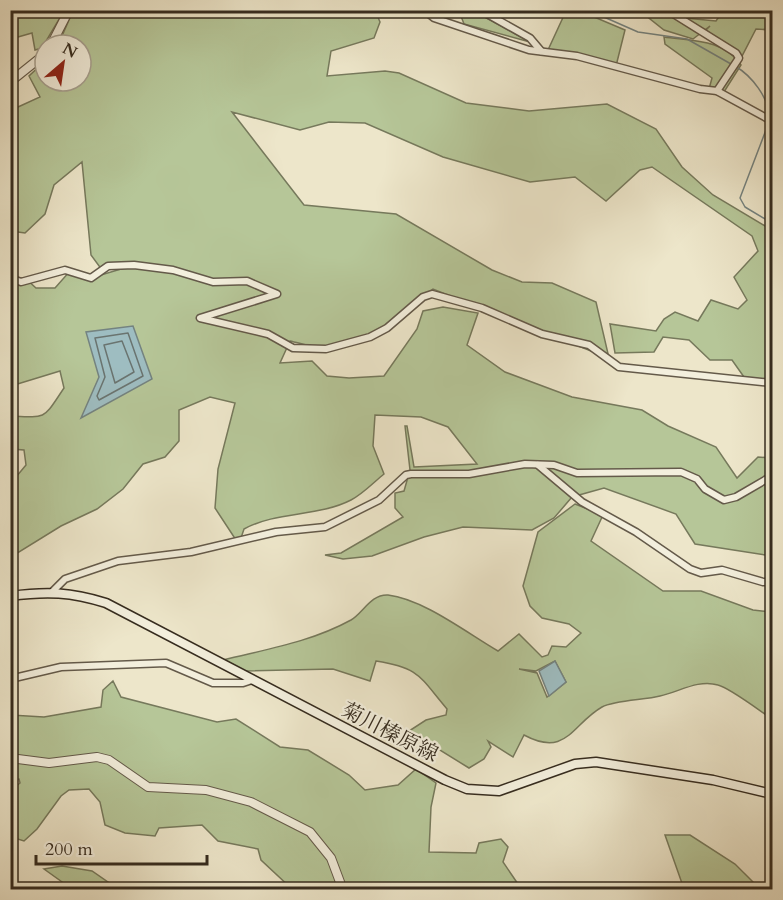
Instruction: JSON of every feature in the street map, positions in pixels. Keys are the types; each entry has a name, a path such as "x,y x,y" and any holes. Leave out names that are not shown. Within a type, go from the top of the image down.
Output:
{"main road":[{"name":"菊川榛原線","path":"10,596 52,592 106,603 445,780 467,789 499,791 575,764 596,762 713,780 772,794"}],"street":[{"path":"57,33 69,10"},
{"path":"424,10 434,18 518,47 577,56 700,89 717,91 772,121"},
{"path":"480,10 530,38 541,51"},
{"path":"667,10 736,53 739,58 717,91"},
{"path":"10,82 33,64"},
{"path":"10,278 21,282 64,270 91,278 108,266 120,265 174,270 213,282 247,281 277,294 200,318 268,334 293,348 313,350 346,345 370,337 387,328 423,297 432,294 482,308 542,334 589,345 619,367 772,383"},
{"path":"52,592 65,579 118,561 191,552 276,532 325,527 379,500 406,475 469,474 525,464 554,465 577,473 681,472 697,479 705,489 724,500 736,497 772,476"},
{"path":"537,464 582,502 636,532 690,569 702,573 722,570 763,582 772,582"},
{"path":"10,679 61,667 166,663 213,683 243,683 252,680"},
{"path":"10,758 50,763 97,757 109,760 148,787 207,790 251,802 286,818 316,838 331,858 343,890"}],"green space":[{"path":"11,10 64,11 51,33 33,33 33,39 32,33 11,39"},
{"path":"375,10 380,22 374,38 331,51 327,76 385,71 399,73 466,103 529,111 607,104 656,129 682,167 713,195 772,230 772,380 744,377 732,360 710,360 689,340 663,337 654,352 615,353 610,324 656,331 664,319 675,312 698,321 711,300 738,309 747,300 734,277 758,251 752,236 652,167 640,170 606,201 575,177 530,182 443,157 365,123 329,122 300,130 232,112 304,205 396,214 492,270 522,282 552,283 596,302 609,358 433,289 370,336 340,345 319,347 290,341 280,363 312,361 327,376 349,378 384,376 417,329 423,311 443,307 478,313 467,345 505,372 572,397 642,410 668,426 716,447 737,478 758,457 772,458 772,548 765,555 695,544 676,514 604,488 572,497 554,518 532,530 463,527 424,537 372,556 343,559 325,555 341,553 403,517 395,508 395,493 404,491 410,470 405,426 407,426 414,467 477,464 448,427 421,417 375,415 373,446 384,474 351,500 325,509 257,523 244,529 241,538 236,540 215,508 218,469 235,403 210,397 179,410 179,441 165,457 143,464 123,489 97,509 61,526 11,557 11,483 26,465 24,450 11,449 11,416 32,417 43,414 48,411 64,388 60,371 11,386 11,279 25,278 36,288 55,288 70,271 91,278 131,266 102,270 91,255 82,162 54,185 45,214 25,233 11,231 10,98 18,107 40,97 38,93 93,93 93,33 63,33 73,11"},
{"path":"459,11 474,11 530,42 464,24"},
{"path":"566,11 580,11 625,30 616,66 548,50"},
{"path":"640,11 682,11 685,18 716,21 723,11 772,11 772,30 756,29 741,58 706,30 710,26 693,39 664,30"},
{"path":"664,37 716,46 734,56 741,65 724,92 709,89 712,78 665,44"},
{"path":"33,72 33,84 29,76"},
{"path":"575,504 603,515 591,541 663,591 701,591 753,610 772,612 772,719 723,687 711,684 696,685 660,696 622,701 602,707 560,741 550,743 538,741 524,735 513,757 488,741 491,747 484,759 469,768 409,731 426,720 446,715 447,709 418,675 402,667 376,661 370,681 333,669 241,671 223,660 288,644 336,628 355,617 372,601 388,595 416,603 430,610 498,651 519,634 542,657 548,655 552,646 566,647 581,633 569,624 542,618 530,606 523,586 538,532","holes":["555,661 566,682 547,697 537,673 519,669 536,671"]},
{"path":"113,681 121,697 217,722 236,719 280,747 308,750 349,775 365,790 398,785 416,769 436,783 431,807 429,852 476,853 479,843 501,839 508,847 503,862 518,884 517,890 292,889 261,860 258,849 218,841 202,825 159,828 155,836 125,833 105,825 100,802 89,789 69,790 61,796 37,829 24,841 11,837 12,793 20,783 19,779 11,780 11,715 44,717 101,707 103,690"},
{"path":"665,835 690,835 735,864 760,889 684,889"},
{"path":"62,866 92,871 118,889 72,889 44,869"}],"water":[{"path":"133,326 152,379 81,418 99,377 86,332"},
{"path":"555,661 566,682 549,696 539,671"}],"waterway":[{"path":"588,10 638,32 687,39 731,64"},
{"path":"735,66 763,95 769,117"},
{"path":"769,122 740,198 745,207 772,223"}]}
